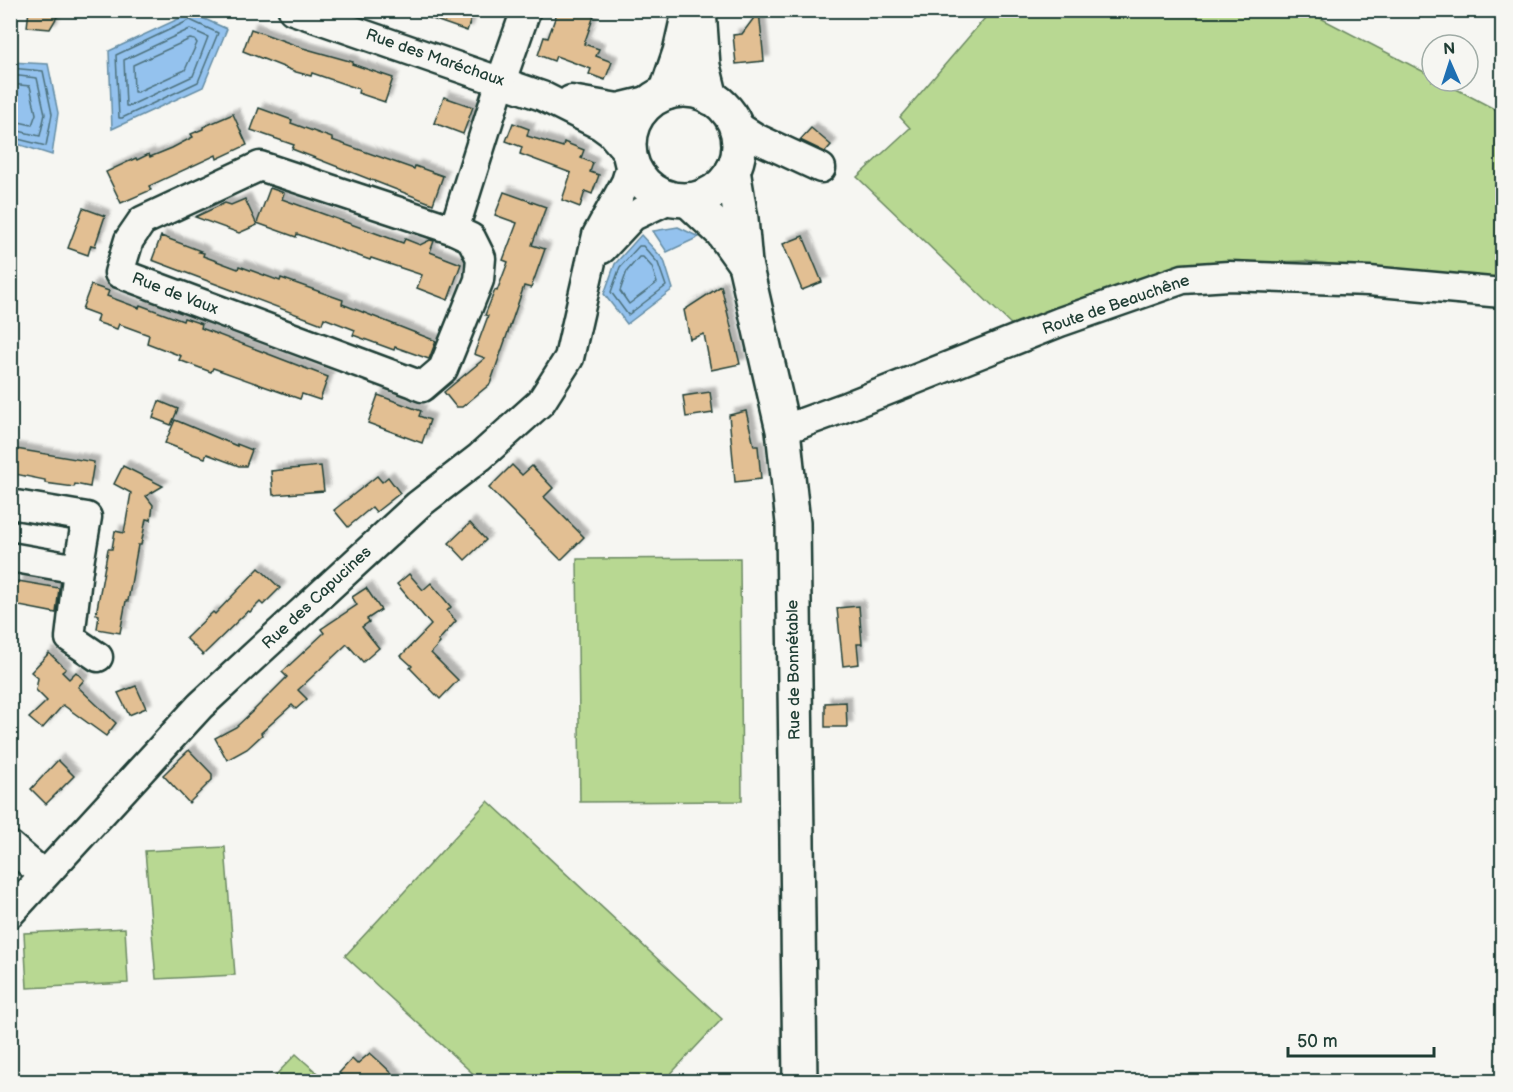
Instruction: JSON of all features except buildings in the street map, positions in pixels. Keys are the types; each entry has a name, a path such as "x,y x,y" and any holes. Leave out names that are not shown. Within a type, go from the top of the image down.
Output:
{"main road":[{"path":"661,96 680,52 689,10"},
{"path":"699,10 703,66 711,98"},
{"path":"681,90 697,92 711,98 725,109 734,124 739,141 738,156 733,169 725,182 702,197 680,199 655,192 642,180 631,158 629,137 634,122 642,110 661,96 681,90"},
{"name":"Rue de Bonnétable","path":"733,169 745,264 783,430 793,523 800,1082"},
{"name":"Rue de Bonnétable","path":"680,199 722,232 745,264"}],"street":[{"name":"Rue des Maréchaux","path":"293,10 542,96 600,125 611,133 631,158"},
{"path":"454,230 526,10"},
{"name":"Rue des Maréchaux","path":"542,96 618,108 661,96"},
{"path":"734,124 758,139 821,168"},
{"path":"733,169 759,155 787,152"},
{"name":"Rue des Capucines","path":"10,913 200,706 418,505 480,457 541,402 569,358 597,235 626,182 631,158"},
{"name":"Rue de Vaux","path":"260,166 454,230 471,238 481,258 479,280 443,369 422,387 119,273 129,240 142,221 260,166"},
{"name":"Rue des Capucines","path":"589,271 603,249 633,216 680,199"},
{"name":"Route de Beauchêne","path":"783,430 1050,326 1183,279 1229,276 1368,281 1503,292"},
{"path":"10,504 87,518 70,638 98,657"},
{"path":"10,557 78,569"},
{"path":"10,846 44,876"}],"green space":[{"path":"991,11 1307,11 1420,70 1420,93 1464,93 1502,113 1502,279 1448,278 1305,261 1180,265 1016,329 857,177 910,128 900,117"},
{"path":"740,558 742,801 580,802 577,559"},
{"path":"488,801 722,1019 664,1081 481,1081 345,956"},
{"path":"225,847 235,975 156,979 145,851"},
{"path":"125,928 128,983 27,988 24,933"},
{"path":"296,1054 326,1081 270,1081"}],"water":[{"path":"191,13 227,29 203,87 112,129 109,51"},
{"path":"10,62 48,64 58,113 52,155 11,142"},
{"path":"678,227 699,237 667,252 653,231"},
{"path":"641,235 664,260 673,289 627,324 604,294 615,264"}]}
